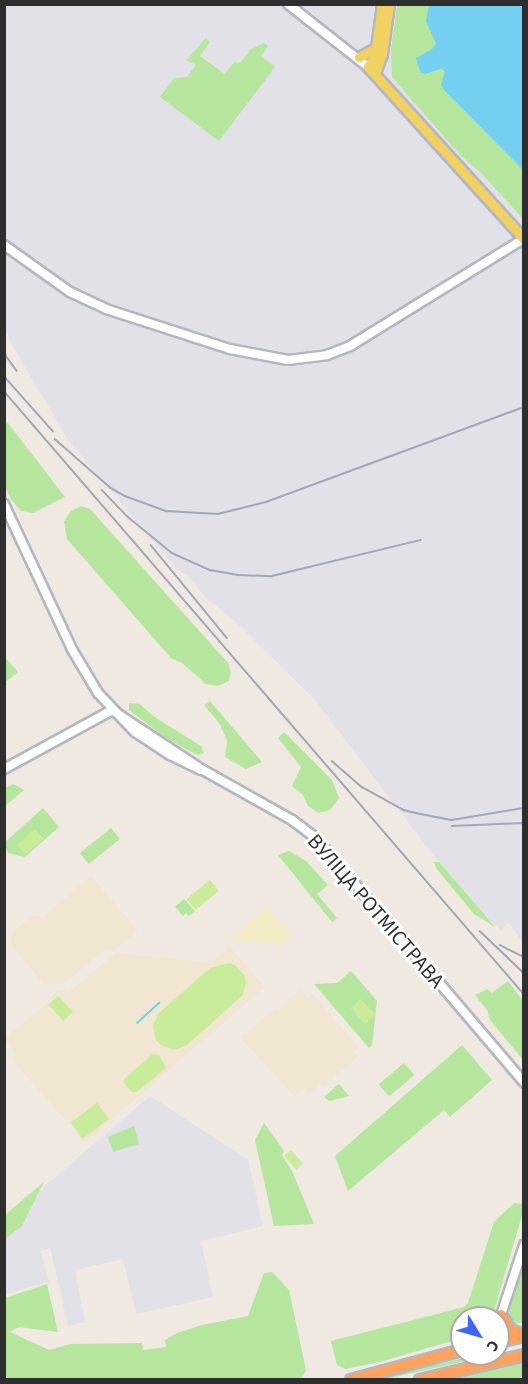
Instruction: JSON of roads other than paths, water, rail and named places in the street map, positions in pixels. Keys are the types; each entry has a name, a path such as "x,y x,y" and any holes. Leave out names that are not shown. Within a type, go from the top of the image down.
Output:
{"highway":[{"path":"510,1330 524,1336"},
{"path":"351,1380 382,1376 450,1354"},
{"path":"420,1380 524,1355"}],"main road":[{"path":"372,70 382,4"},
{"path":"372,70 382,54 389,4"},
{"path":"359,57 376,48"},
{"path":"372,70 523,239"}],"street":[{"path":"288,4 359,57 372,70"},
{"path":"4,245 70,292 106,309 240,352 288,360 327,355 350,346 523,239"},
{"name":"ВУЛІЦА РОТМІСТРАВА","path":"4,504 21,545 85,675 112,710 203,770 292,820 316,838 524,1082"},
{"path":"4,770 112,710"},
{"path":"504,1306 524,1245"}],"water":[{"path":"429,5 523,5 523,170 444,90 441,85 445,71 441,69 425,74 420,72 416,58 432,49 436,44 426,21"}],"waterway":[{"path":"137,1023 159,1003"}],"railway":[{"path":"4,353 17,371"},
{"path":"4,376 53,431"},
{"path":"4,391 524,994"},
{"path":"55,439 111,488 125,496 166,511 218,514 266,502 524,407"},
{"path":"102,490 127,516 172,553 210,570 237,575 272,576 421,540"},
{"path":"151,545 227,638"},
{"path":"332,761 362,787 404,810 416,813 452,820 524,808"},
{"path":"452,826 524,823"},
{"path":"480,931 524,973"},
{"path":"500,945 524,957"}]}
